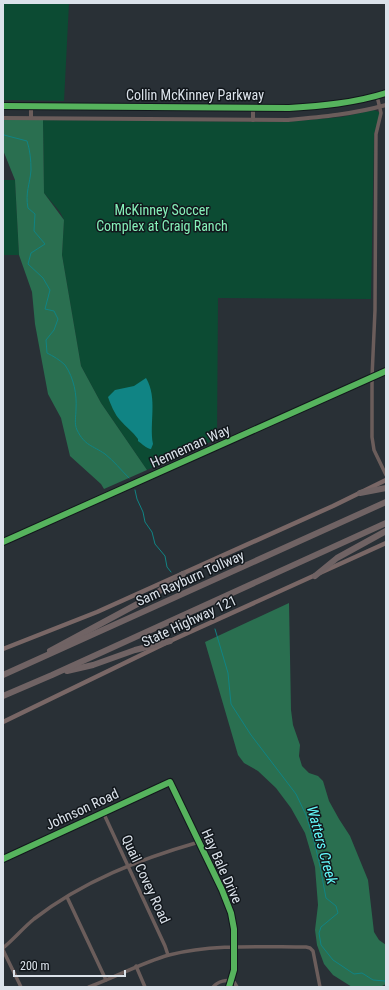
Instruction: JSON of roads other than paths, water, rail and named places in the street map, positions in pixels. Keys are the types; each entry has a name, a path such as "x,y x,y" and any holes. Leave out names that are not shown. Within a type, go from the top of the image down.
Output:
{"highway":[{"path":"360,493 386,488"},
{"name":"Sam Rayburn Tollway","path":"3,675 386,502"},
{"path":"3,696 386,523"},
{"path":"315,576 337,558 386,531"},
{"path":"24,666 57,646 154,595 183,574"},
{"path":"52,675 93,665 134,650 170,641"}],"main road":[{"path":"3,649 97,612 386,480"},
{"name":"State Highway 121","path":"3,722 170,641 386,544"}],"street":[{"name":"Collin McKinney Parkway","path":"3,106 253,108 316,107 386,93"},
{"path":"377,96 381,115 376,134 375,306 372,377 372,438 374,450 386,475"},
{"name":"Collin McKinney Parkway","path":"3,118 288,120 353,113 386,104"},
{"path":"31,106 31,118"},
{"path":"253,108 253,120"},
{"name":"Henneman Way","path":"3,542 386,371"},
{"name":"Johnson Road","path":"3,859 170,782"},
{"name":"Hay Bale Drive","path":"170,782 228,905 233,922 234,970 228,987"},
{"name":"Quail Covey Road","path":"103,812 168,955"},
{"path":"21,987 3,949 33,920 67,897 98,879 162,853 199,842"},
{"path":"67,897 106,980"},
{"path":"89,987 136,966 168,955 206,949 310,948 313,951 320,987"},
{"path":"136,966 145,987"},
{"path":"214,987 220,982 231,981 234,982 237,987"}],"water":[{"path":"146,378 152,394 153,444 151,449 138,441 136,436 118,418 108,397 115,390 134,386"}],"waterway":[{"name":"Watters Creek","path":"3,132 4,135 27,141 29,148 31,170 27,193 27,203 28,208 35,214 34,231 45,244 31,253 28,264 43,278 50,290 45,309 54,311 58,319 54,330 46,340 47,353 65,365 71,375 76,398 76,425 80,435 89,445 105,454 129,478"},
{"name":"Watters Creek","path":"135,490 145,522 152,532 155,544 165,556 167,567 171,572"},
{"name":"Watters Creek","path":"215,629 228,673 231,704 251,735 296,794 306,815 314,841 326,898 336,906 338,913 321,927 319,933 321,945 333,960 354,974 362,973 373,980 385,981 386,987"}],"park label":[{"name":"McKinney Soccer Complex at Craig Ranch","path":"162,218"}]}
